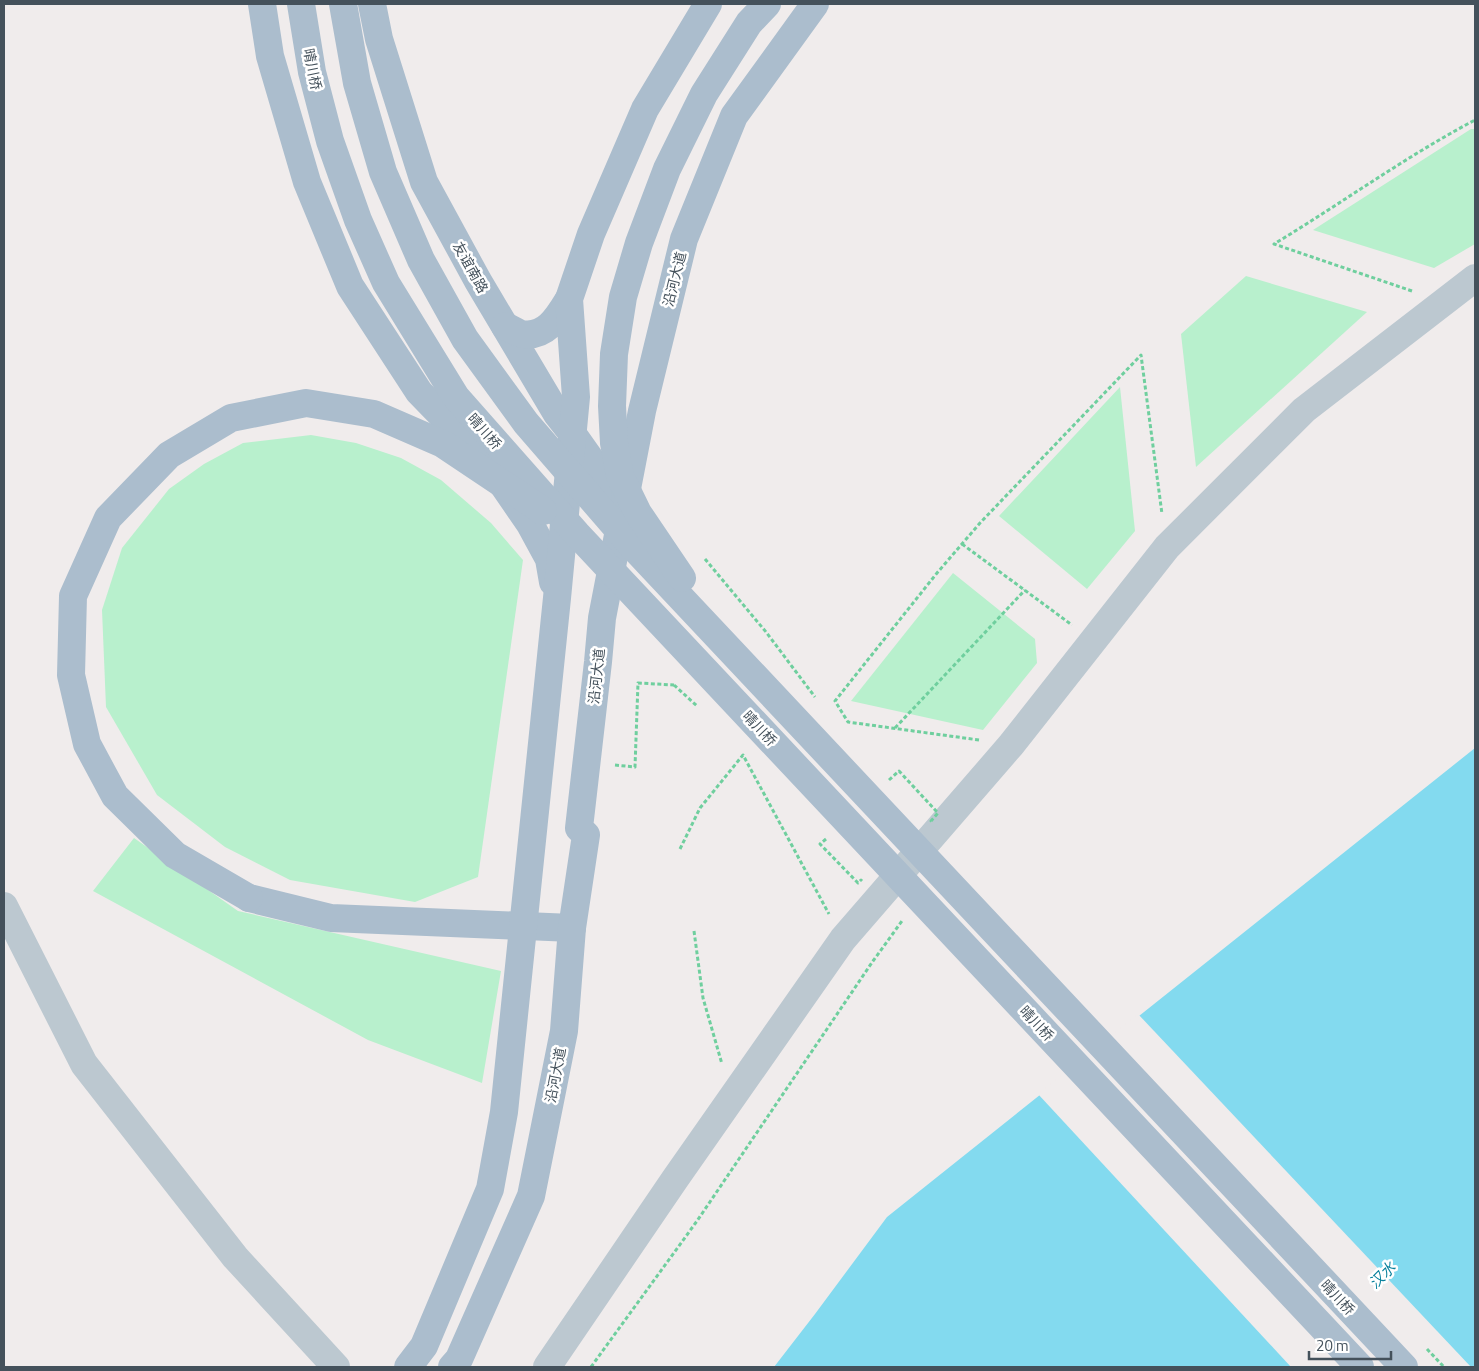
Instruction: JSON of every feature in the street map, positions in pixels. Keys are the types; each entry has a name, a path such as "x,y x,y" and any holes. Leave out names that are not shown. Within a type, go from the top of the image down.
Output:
{"main road":[{"path":"262,4 270,56 307,182 350,286 419,392 488,463 530,524 549,559 557,598"},
{"name":"晴川桥","path":"301,4 312,72 330,141 358,220 386,283 456,397 577,534 1360,1367"},
{"name":"晴川桥","path":"343,4 357,84 382,172 421,260 465,339 532,430 636,550 1404,1367"},
{"name":"友谊南路","path":"372,4 379,39 424,182 478,282 557,414 623,505"},
{"path":"504,326 522,334 540,333 556,321 569,299 591,234 646,108 708,4"},
{"path":"747,668 660,548 638,513 620,476 614,444 612,406 614,354 623,296 639,243 667,169 704,94 749,23 767,4"},
{"name":"沿河大道","path":"452,1367 459,1359 531,1196 564,1031 572,928 586,835 579,828 602,618 642,411 684,240 734,116 815,4"},
{"path":"408,1367 424,1346 490,1188 504,1112 576,397 569,299"},
{"path":"572,928 331,918 250,898 175,855 115,796 87,744 71,675 73,596 108,518 168,455 231,418 306,403 374,414 443,444 577,534"}],"street":[{"path":"547,1367 843,938 1011,745 1167,547 1304,410 1475,278"},
{"path":"4,906 84,1064 235,1258 336,1367"}],"path":[{"path":"1444,302 1274,244 1444,136 1475,120"},
{"path":"1011,745 848,722 835,701 937,573 980,523 1141,355 1167,547"},
{"path":"962,544 1093,640"},
{"path":"702,556 766,632 817,700"},
{"path":"895,729 1024,590"},
{"path":"635,767 638,684 674,685"},
{"path":"680,849 700,808 743,755 843,938"},
{"path":"882,773 889,780 899,771 938,814 930,821 937,828"},
{"path":"591,1367 697,1221 907,914"},
{"path":"694,931 703,998 732,1099"},
{"path":"1424,1345 1444,1367"}],"green space":[{"path":"1471,129 1475,129 1475,244 1434,268 1313,230"},
{"path":"1246,276 1367,312 1196,467 1181,334"},
{"path":"1120,387 1135,531 1087,589 999,516"},
{"path":"311,435 356,443 401,458 441,480 491,523 523,560 478,877 415,902 290,880 225,847 157,795 106,707 102,610 122,548 169,489 204,464 243,443"},
{"path":"953,573 1035,639 1037,663 983,730 851,701"},
{"path":"134,838 238,911 501,971 482,1083 368,1040 93,891"}],"water":[{"name":"汉水","path":"1475,748 1475,1367 774,1367 887,1217"}],"pier":[{"path":"1138,1014 1471,1367 1291,1367 1038,1094"}]}
